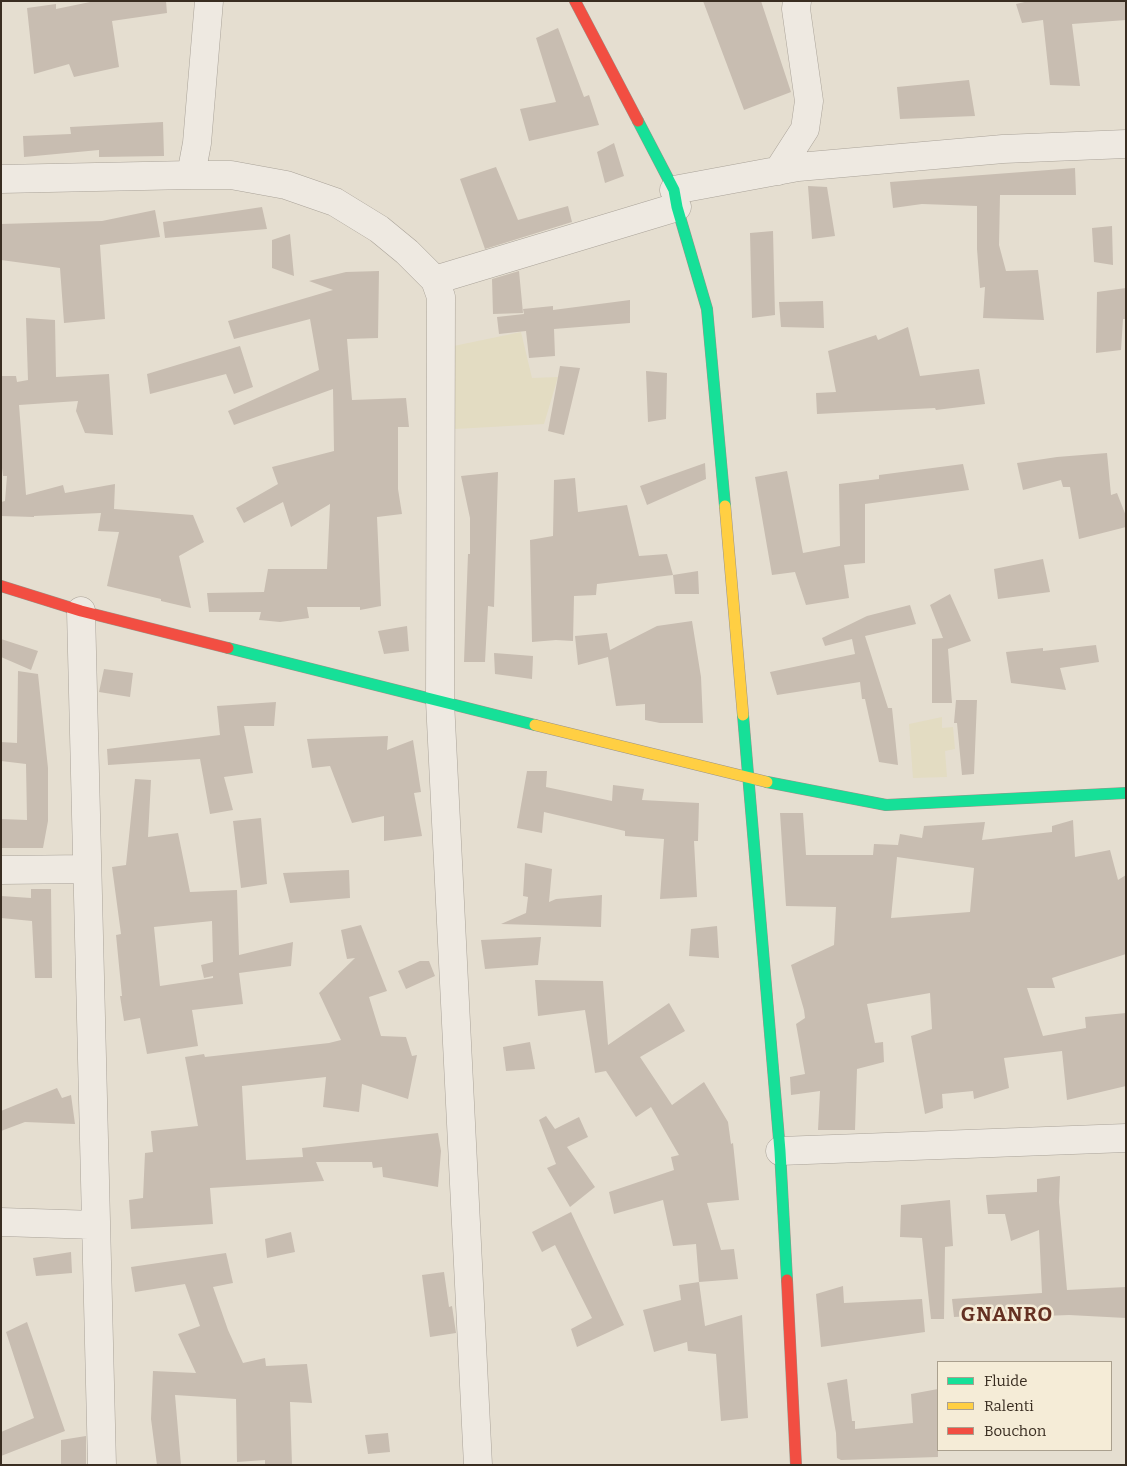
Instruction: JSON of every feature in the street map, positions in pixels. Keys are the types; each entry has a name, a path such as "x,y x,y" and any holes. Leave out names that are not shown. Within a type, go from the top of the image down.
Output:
{"street":[{"path":"191,175 197,144 209,1"},
{"path":"576,1 676,198 707,309 780,1151 796,1465"},
{"path":"778,171 805,129 809,101 796,1"},
{"path":"435,280 676,198 778,171 872,160 1003,149 1126,144"},
{"path":"1,179 231,175 286,185 335,202 379,229 435,280 441,297 440,701 478,1465"},
{"path":"1,586 81,611 749,779 886,805 1126,793"},
{"path":"81,611 102,1465"},
{"path":"1,870 87,869"},
{"path":"780,1151 1126,1138"},
{"path":"1,1222 96,1225"}],"shaded area":[{"path":"521,332 532,378 558,377 544,424 455,429 449,347"},
{"path":"942,717 942,728 953,727 955,749 945,751 947,777 913,778 909,724"}],"building":[{"path":"95,1 166,1 167,13 112,21 119,67 74,77 69,64 34,74 27,8 56,4 56,9"},
{"path":"703,1 761,1 791,92 744,110"},
{"path":"1029,1 1126,1 1126,20 1072,24 1080,86 1050,85 1043,20 1022,23 1016,4"},
{"path":"558,28 584,97 589,95 599,125 529,141 520,109 556,102 536,38"},
{"path":"969,80 975,116 900,119 897,87"},
{"path":"163,122 164,156 99,157 99,150 24,157 23,136 71,134 70,127"},
{"path":"614,143 624,176 605,183 597,152"},
{"path":"496,167 518,220 568,206 572,222 485,249 460,179"},
{"path":"1075,168 1076,195 1000,195 999,245 1006,271 1038,270 1044,320 983,318 985,287 980,288 977,249 977,206 922,204 893,208 890,182"},
{"path":"808,186 827,187 835,236 812,239"},
{"path":"262,207 267,229 165,238 163,222"},
{"path":"155,210 160,237 100,245 105,319 64,323 60,268 1,260 1,224 102,221"},
{"path":"1112,226 1113,265 1094,262 1092,228"},
{"path":"773,231 775,315 752,318 750,233"},
{"path":"290,234 294,276 272,268 272,240"},
{"path":"379,271 378,338 347,339 352,400 406,398 409,427 398,427 398,489 402,514 377,517 381,606 360,610 360,607 307,607 309,618 280,622 259,620 261,612 209,612 207,593 264,592 268,569 327,569 330,504 291,527 283,502 244,523 236,508 278,484 272,467 334,451 333,389 234,425 228,411 319,370 310,319 234,339 228,321 333,290 309,281 346,272"},
{"path":"519,271 523,313 493,314 492,279"},
{"path":"1126,288 1126,319 1123,319 1121,350 1096,353 1097,292"},
{"path":"630,300 630,323 554,329 555,356 529,358 526,331 499,334 497,317 524,314 523,309 553,306 553,310"},
{"path":"823,301 824,328 781,327 779,302"},
{"path":"26,318 55,320 56,377 109,374 113,435 85,433 76,411 78,401 19,405 26,495 63,485 65,493 115,484 114,509 193,515 204,542 179,556 191,608 107,586 119,532 98,531 101,513 34,517 1,516 1,502 5,501 7,476 3,476 1,460 1,376 16,376 17,382 28,380"},
{"path":"908,327 920,376 979,369 985,404 936,410 935,408 817,414 816,393 836,392 828,351 876,335 878,340"},
{"path":"240,346 253,387 234,394 226,374 150,394 147,374"},
{"path":"560,366 580,368 564,435 548,431"},
{"path":"646,371 667,373 666,419 648,422"},
{"path":"1107,453 1111,495 1117,493 1126,516 1126,527 1079,539 1070,487 1063,487 1061,480 1023,490 1017,463 1057,457"},
{"path":"705,463 706,479 647,505 640,486"},
{"path":"963,464 969,490 865,504 865,563 844,565 849,598 806,605 795,572 772,575 755,477 787,471 803,553 840,546 839,484 879,479 879,475"},
{"path":"498,472 494,607 488,606 485,662 464,662 470,518 461,476"},
{"path":"575,478 578,512 627,505 639,556 667,554 673,575 597,584 596,595 574,596 573,641 532,642 530,540 553,536 554,480"},
{"path":"1043,559 1050,592 998,599 994,569"},
{"path":"698,571 699,594 675,594 673,575"},
{"path":"950,594 971,641 948,649 952,703 932,703 932,639 943,638 930,605"},
{"path":"910,605 916,624 865,636 888,708 892,708 898,765 879,762 865,699 862,699 860,682 777,695 770,672 855,654 852,639 825,646 822,638 867,616"},
{"path":"692,621 701,677 703,723 660,723 645,720 645,704 616,706 608,657 578,665 575,636 607,633 610,650 657,626"},
{"path":"407,626 409,651 384,654 378,631"},
{"path":"1,639 38,651 31,670 1,657"},
{"path":"1096,645 1099,662 1060,668 1066,690 1011,683 1006,652 1043,648 1043,651"},
{"path":"494,653 533,656 532,679 495,674"},
{"path":"104,669 133,673 130,697 99,692"},
{"path":"18,671 38,674 48,768 48,821 43,848 1,848 1,819 27,820 26,764 1,761 1,742 17,743"},
{"path":"956,700 977,700 974,774 962,775 957,723 954,723"},
{"path":"276,702 274,726 244,726 253,773 224,777 233,810 210,814 200,759 108,765 107,749 220,735 217,706"},
{"path":"388,736 387,750 413,740 421,792 414,793 422,836 384,841 384,816 352,823 330,766 312,768 307,739"},
{"path":"527,771 547,771 546,787 612,801 613,785 644,789 642,800 699,803 698,841 694,841 697,897 660,899 664,839 625,836 625,831 544,812 542,833 517,828"},
{"path":"135,779 151,780 148,837 178,833 190,892 237,890 239,955 293,942 291,966 239,973 243,1004 192,1010 198,1046 147,1054 140,1018 124,1021 120,996 122,996 116,935 121,934 112,867 126,865","holes":["212,921 213,962 201,965 204,978 213,976 213,978 160,986 154,927"]},
{"path":"780,813 803,813 806,855 873,855 874,844 898,845 900,834 922,838 924,826 985,822 982,840 1052,832 1052,826 1073,820 1075,857 1110,850 1118,880 1126,875 1126,954 1052,978 1055,988 1027,988 1043,1036 1086,1028 1085,1017 1126,1013 1126,1086 1067,1100 1062,1051 1004,1058 1009,1088 974,1099 973,1091 942,1094 943,1108 925,1114 911,1036 932,1029 930,993 867,1004 875,1043 883,1042 884,1062 857,1069 855,1130 818,1130 820,1091 791,1095 790,1077 805,1074 796,1024 805,1018 791,965 834,945 836,907 786,906","holes":["897,857 974,868 970,912 891,918"]},
{"path":"261,818 267,884 241,888 233,821"},
{"path":"525,863 552,869 549,902 556,899 602,895 601,927 501,924 526,913 528,897 523,896"},
{"path":"349,870 350,898 290,903 283,873"},
{"path":"31,889 51,889 52,978 35,978 32,921 1,918 1,896 31,898"},
{"path":"361,925 387,991 369,997 381,1036 406,1037 412,1056 417,1055 408,1099 362,1084 359,1112 323,1107 326,1077 242,1086 246,1160 303,1157 302,1148 438,1133 441,1151 438,1187 383,1177 382,1167 373,1168 372,1162 316,1162 324,1181 210,1188 213,1224 131,1229 129,1200 143,1198 145,1153 153,1152 151,1131 198,1126 185,1057 204,1054 205,1057 341,1040 319,993 355,958 347,959 341,930"},
{"path":"717,926 719,958 689,956 691,929"},
{"path":"541,937 538,965 485,969 481,940"},
{"path":"420,961 429,961 435,976 406,989 398,971"},
{"path":"535,980 603,981 608,1045 669,1003 685,1031 640,1057 672,1105 704,1082 728,1122 731,1144 733,1143 739,1200 707,1203 721,1250 734,1249 738,1279 699,1282 696,1244 673,1246 663,1200 614,1214 609,1192 674,1170 671,1157 679,1155 651,1107 636,1117 606,1071 595,1073 585,1010 538,1016"},
{"path":"530,1042 535,1069 506,1071 503,1047"},
{"path":"57,1088 62,1098 71,1095 75,1124 25,1122 1,1131 1,1111"},
{"path":"546,1116 555,1129 579,1117 588,1137 567,1147 595,1187 570,1207 547,1168 556,1164 539,1120"},
{"path":"1060,1176 1059,1202 1067,1290 1126,1287 1126,1318 1069,1315 1044,1316 1044,1312 954,1317 952,1299 1042,1293 1039,1230 1011,1241 1005,1214 988,1214 986,1195 1037,1192 1037,1179"},
{"path":"950,1200 953,1246 945,1247 944,1319 931,1319 922,1238 900,1237 901,1205"},
{"path":"571,1212 624,1325 577,1347 571,1329 592,1318 555,1245 542,1252 532,1232"},
{"path":"291,1232 295,1252 267,1258 265,1239"},
{"path":"71,1252 72,1273 36,1276 33,1258"},
{"path":"226,1253 233,1283 213,1287 228,1330 243,1363 265,1358 266,1366 307,1364 312,1403 290,1402 292,1465 265,1465 265,1460 237,1462 236,1399 175,1395 181,1465 157,1465 151,1419 153,1371 196,1373 178,1334 200,1326 185,1284 135,1292 131,1267"},
{"path":"444,1272 449,1307 452,1306 456,1333 430,1337 422,1275"},
{"path":"699,1282 705,1326 742,1315 748,1418 721,1421 716,1354 688,1351 687,1342 654,1352 643,1310 681,1300 679,1285"},
{"path":"843,1286 844,1303 922,1299 925,1332 821,1347 816,1294"},
{"path":"27,1322 65,1431 1,1456 1,1432 34,1418 6,1332"},
{"path":"847,1379 852,1421 855,1421 855,1429 913,1423 911,1394 937,1389 938,1457 841,1460 837,1458 836,1433 827,1383"},
{"path":"388,1433 390,1452 368,1454 365,1435"},
{"path":"86,1436 86,1465 61,1465 61,1440"}],"traffic: fast":[{"path":"638,121 674,190 677,207 707,309 725,506"},
{"path":"228,648 535,725"},
{"path":"743,715 780,1151 787,1280"},
{"path":"767,782 886,805 1126,793"}],"traffic: slow":[{"path":"725,506 743,715"},
{"path":"535,725 767,782"}],"traffic: jam":[{"path":"575,1 638,121"},
{"path":"1,586 81,611 228,648"},
{"path":"787,1280 796,1465"}],"district":[{"name":"GNANRO","path":"1007,1315"}]}
